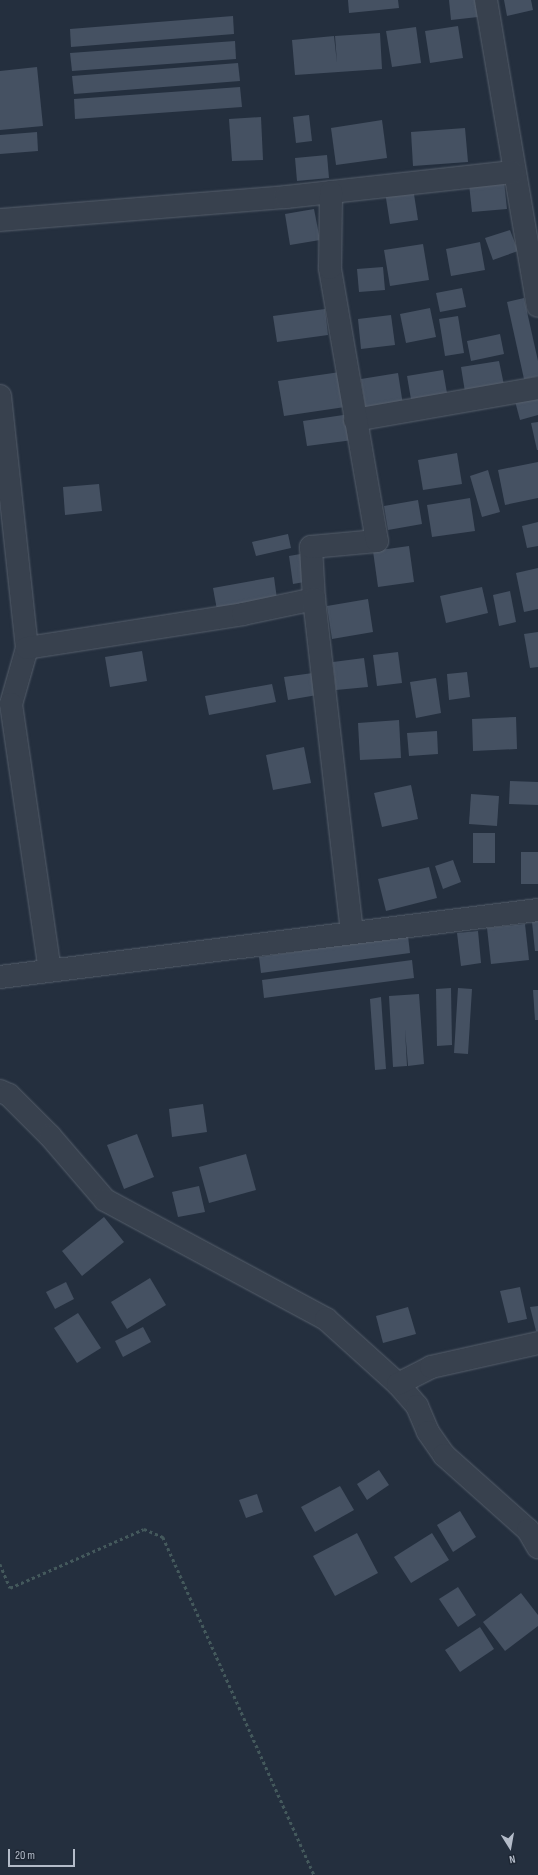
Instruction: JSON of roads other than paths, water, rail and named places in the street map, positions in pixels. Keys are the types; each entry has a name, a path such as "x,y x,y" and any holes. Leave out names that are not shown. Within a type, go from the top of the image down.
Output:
{"street":[{"path":"486,0 513,172 538,306"},
{"path":"0,220 331,192 513,172"},
{"path":"331,192 330,268 354,420 377,541 311,547 314,599 352,933"},
{"path":"354,420 538,388"},
{"path":"0,396 27,648 11,704 50,970"},
{"path":"27,648 243,614 314,599"},
{"path":"0,977 538,910"},
{"path":"0,1091 9,1095 50,1136 105,1200 326,1319 398,1384 417,1406 428,1432 444,1455 528,1530 538,1547"},
{"path":"398,1384 431,1367 538,1343"}]}
